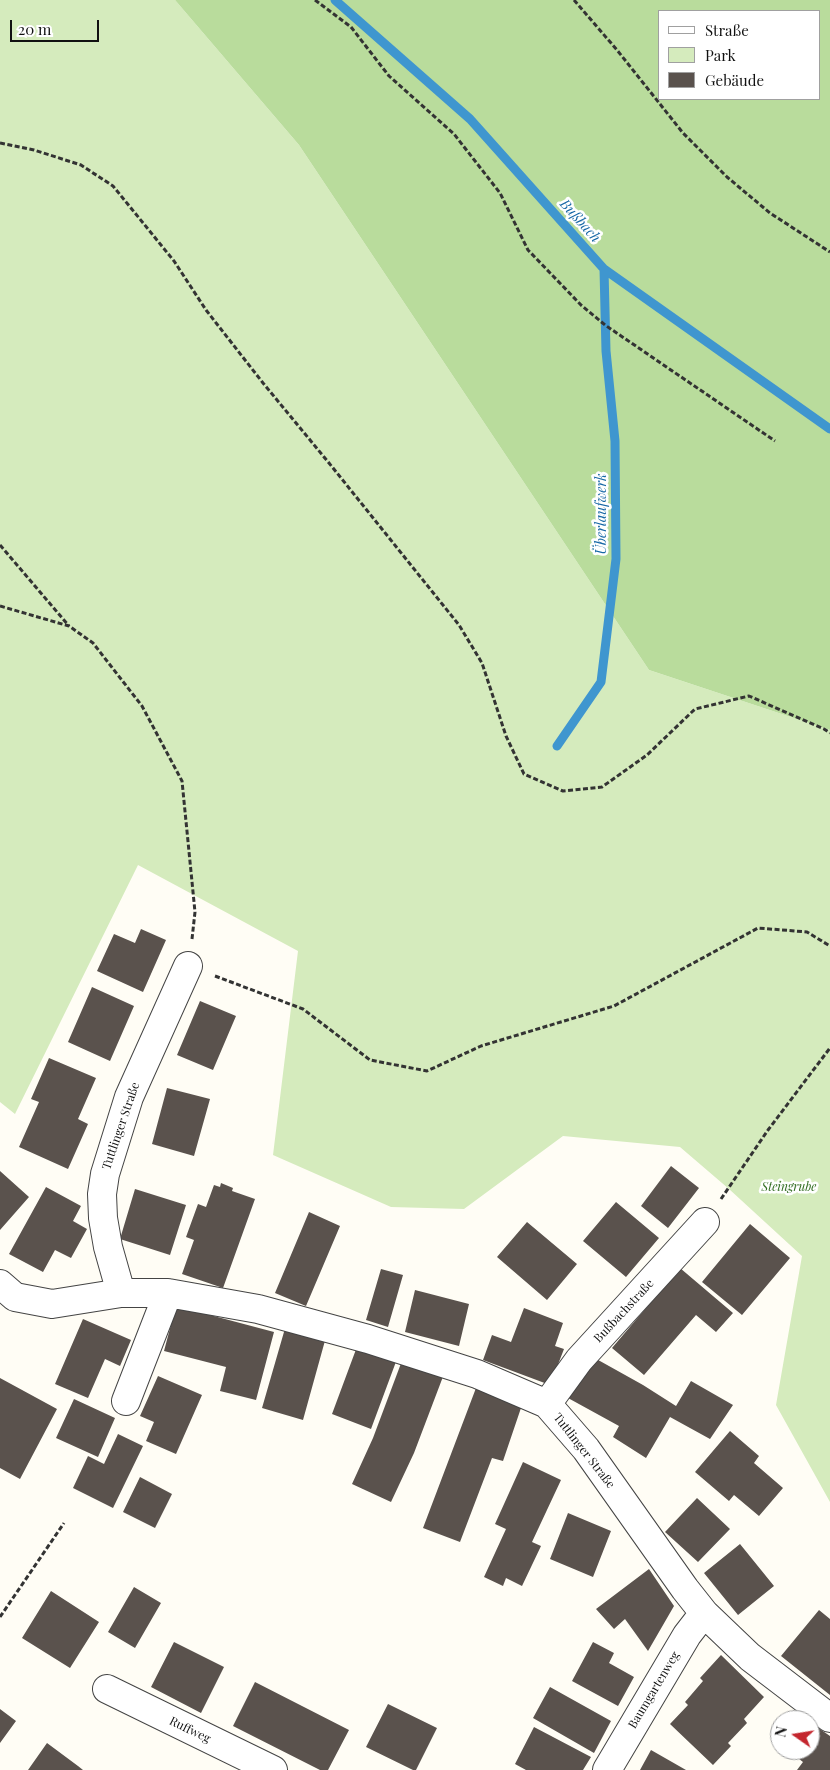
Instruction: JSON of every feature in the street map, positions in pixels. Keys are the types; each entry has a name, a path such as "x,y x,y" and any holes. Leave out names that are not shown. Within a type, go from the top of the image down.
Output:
{"street":[{"name":"Tuttlinger Straße","path":"121,1294 108,1247 103,1218 102,1194 105,1174 129,1097 188,966"},
{"name":"Bußbachstraße","path":"547,1404 579,1360 705,1222"},
{"name":"Tuttlinger Straße","path":"0,1284 15,1297 52,1304 121,1294 168,1293 258,1309 368,1339 477,1374 547,1404 586,1449 704,1613 750,1657 830,1718"},
{"path":"126,1401 168,1293"},
{"name":"Baumgartenweg","path":"607,1770 687,1635 704,1613"},
{"name":"Ruffweg","path":"107,1690 273,1770"}],"path":[{"path":"315,0 351,27 389,76 454,134 500,193 528,250 581,305 605,325 775,441"},
{"path":"574,0 683,132 720,170 770,213 830,252"},
{"path":"0,143 34,150 81,164 113,186 174,261 206,310 252,369 459,625 482,663 506,736 524,774 563,791 602,787 647,756 695,709 749,696 830,733"},
{"path":"0,545 69,626 93,643 142,706 182,781 195,912 188,966 303,1009 370,1060 427,1071 481,1046 614,1006 758,928 807,932 830,946"},
{"path":"0,606 69,626"},
{"path":"705,1222 768,1130 830,1048"},
{"path":"0,1617 64,1523"}],"green space":[{"name":"Steingrube","path":"0,0 175,0 299,145 649,670 830,730 830,1502 776,1405 802,1256 680,1147 563,1136 464,1209 391,1207 273,1155 298,951 138,865 15,1114 0,1102"},
{"path":"175,0 830,0 830,730 649,670 299,145"}],"building":[{"path":"141,929 166,940 143,992 97,971 114,934 135,943"},
{"path":"92,987 134,1006 110,1061 68,1042"},
{"path":"200,1001 236,1016 213,1070 177,1055"},
{"path":"49,1058 96,1078 78,1119 88,1124 68,1169 19,1147 39,1102 31,1099"},
{"path":"167,1088 210,1099 194,1156 152,1144"},
{"path":"671,1166 699,1188 668,1228 641,1206"},
{"path":"0,1171 29,1197 0,1230"},
{"path":"221,1183 233,1188 232,1191 255,1199 223,1288 182,1274 194,1240 186,1237 198,1204 206,1207 214,1185 220,1187"},
{"path":"46,1187 81,1206 73,1221 87,1229 71,1258 55,1250 43,1272 9,1254"},
{"path":"135,1189 186,1205 170,1255 120,1239"},
{"path":"616,1202 659,1238 626,1277 583,1241"},
{"path":"309,1212 340,1226 306,1306 275,1293"},
{"path":"527,1222 577,1264 547,1300 497,1257"},
{"path":"750,1224 790,1258 742,1315 702,1282"},
{"path":"680,1268 733,1313 716,1332 696,1315 644,1375 612,1348"},
{"path":"381,1269 403,1275 388,1327 366,1320"},
{"path":"415,1290 469,1304 459,1346 405,1332"},
{"path":"176,1306 274,1332 256,1400 220,1391 226,1367 164,1351"},
{"path":"524,1308 563,1323 555,1346 564,1349 550,1385 483,1360 492,1335 511,1342"},
{"path":"83,1319 131,1340 120,1366 105,1359 88,1398 55,1384"},
{"path":"286,1325 326,1337 303,1420 262,1408"},
{"path":"358,1344 397,1359 371,1429 332,1414"},
{"path":"591,1356 676,1406 691,1381 733,1405 710,1439 670,1417 646,1458 613,1437 619,1426 568,1398"},
{"path":"403,1358 444,1374 414,1453 391,1502 352,1484 373,1438"},
{"path":"158,1376 202,1395 176,1454 146,1441 154,1422 140,1416"},
{"path":"0,1378 57,1409 20,1479 0,1468"},
{"path":"476,1388 522,1405 503,1461 492,1458 460,1542 423,1528"},
{"path":"74,1399 115,1418 98,1457 56,1438"},
{"path":"730,1431 759,1456 754,1463 783,1488 759,1516 734,1495 729,1501 695,1472"},
{"path":"118,1434 143,1446 113,1508 73,1488 88,1456 104,1464"},
{"path":"523,1462 561,1480 532,1542 541,1546 522,1586 506,1578 503,1586 484,1577 506,1529 495,1524"},
{"path":"140,1477 172,1494 155,1528 123,1512"},
{"path":"697,1498 730,1529 698,1562 665,1532"},
{"path":"568,1513 611,1531 593,1577 550,1559"},
{"path":"740,1544 774,1586 738,1615 704,1573"},
{"path":"649,1569 674,1606 648,1651 625,1619 614,1629 596,1609"},
{"path":"134,1587 161,1603 135,1648 108,1632"},
{"path":"51,1591 99,1622 70,1668 22,1638"},
{"path":"819,1610 830,1619 830,1695 781,1656"},
{"path":"174,1642 224,1667 201,1713 151,1687"},
{"path":"593,1642 614,1653 609,1663 634,1677 618,1706 572,1681"},
{"path":"721,1655 764,1697 744,1719 747,1723 728,1743 731,1746 713,1765 670,1724 688,1705 685,1702 703,1681 700,1678"},
{"path":"255,1682 349,1730 328,1770 320,1770 233,1726"},
{"path":"550,1687 611,1721 594,1753 533,1718"},
{"path":"388,1704 437,1728 416,1770 366,1747"},
{"path":"0,1709 16,1721 0,1743"},
{"path":"534,1727 591,1757 583,1770 526,1770 515,1764"},
{"path":"820,1729 830,1736 830,1770 797,1770 803,1762 800,1760 820,1760"},
{"path":"47,1743 78,1766 83,1770 28,1770"},
{"path":"651,1750 686,1770 640,1770"}],"waterway":[{"name":"Bußbach","path":"335,0 470,119 604,269 830,429"},
{"name":"Überlaufwerk","path":"557,746 601,682 616,559 615,441 606,351 604,269"}]}
